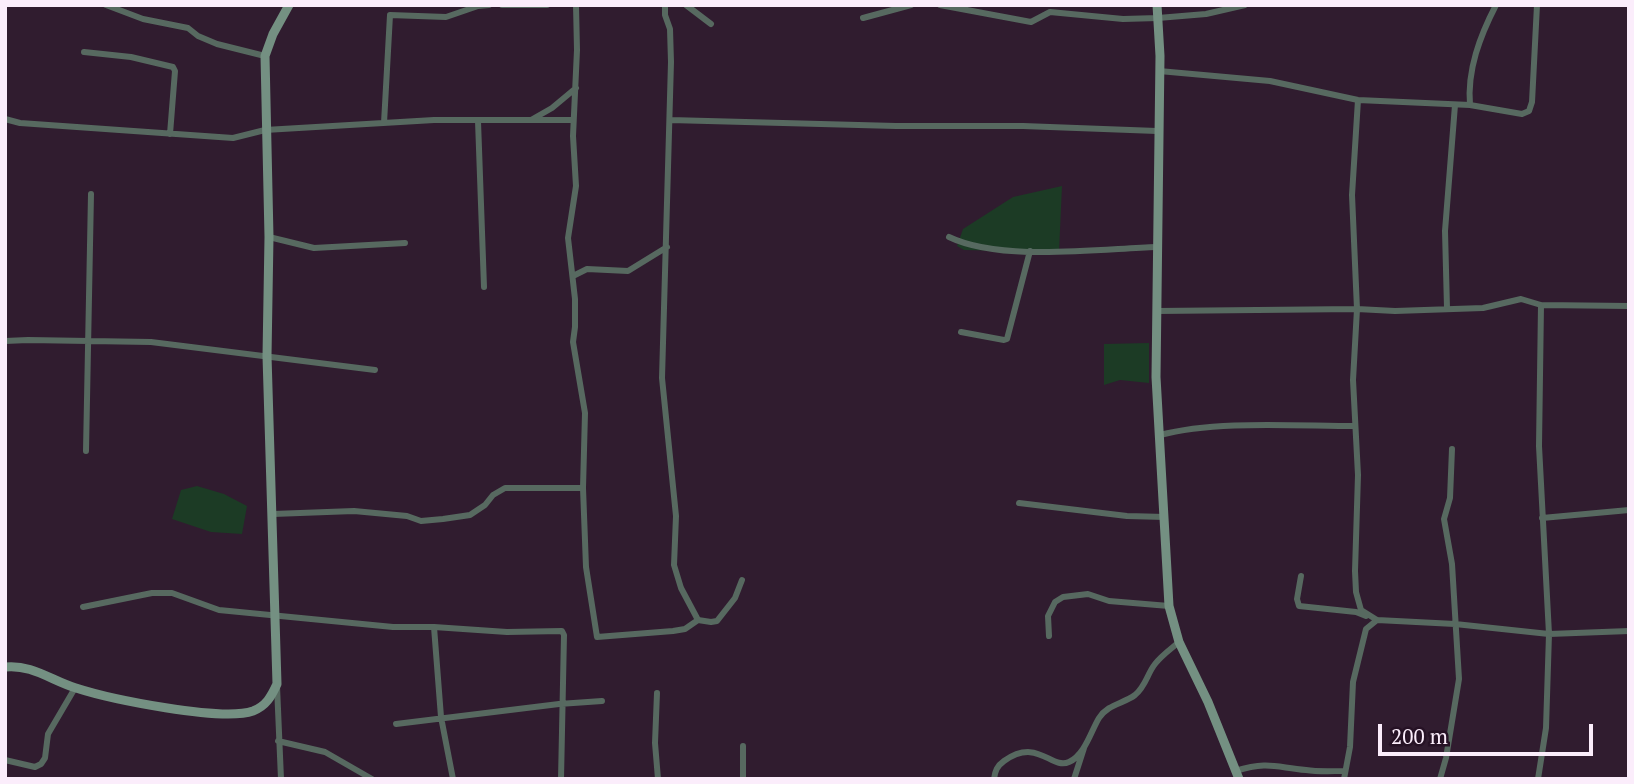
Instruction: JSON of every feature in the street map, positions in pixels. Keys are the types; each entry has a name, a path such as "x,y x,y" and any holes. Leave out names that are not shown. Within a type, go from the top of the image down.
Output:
{"main road":[{"path":"1157,5 1159,71 1156,377 1169,606 1179,642 1208,702 1237,775"},
{"path":"5,667 20,665 75,688 139,703 240,714 255,710 270,700 277,684 267,356 269,237 265,56 275,28 287,6"}],"street":[{"path":"106,5 144,19 188,28 198,36 217,44 265,56"},
{"path":"384,123 390,15 446,17 489,5"},
{"path":"502,5 547,5"},
{"path":"576,5 576,88 573,120 576,186 568,238 573,276 573,342 585,413 583,488 586,567 597,637 673,631 685,629 698,620 711,622 722,616 735,598 742,580"},
{"path":"665,5 670,30 670,120 662,378 676,516 674,565 681,588 698,620"},
{"path":"686,5 711,24"},
{"path":"863,18 911,5"},
{"path":"940,5 1031,22 1050,12 1123,19 1158,18 1206,14 1245,5"},
{"path":"1470,105 1470,73 1485,27 1496,5"},
{"path":"1159,71 1270,81 1358,100 1470,105 1522,114 1529,111 1532,102 1537,5"},
{"path":"84,52 131,57 173,66 175,71 170,134"},
{"path":"531,120 552,108 576,88"},
{"path":"1358,100 1352,195 1357,309 1353,380 1358,475 1356,592 1361,610 1377,620"},
{"path":"1447,309 1445,231 1455,105"},
{"path":"5,119 20,123 233,138 265,130 384,123 573,120"},
{"path":"670,120 895,126 1023,125 1157,131"},
{"path":"478,121 484,287"},
{"path":"86,450 91,194"},
{"path":"269,237 314,248 405,243"},
{"path":"949,237 981,248 1030,251 1156,247"},
{"path":"573,276 587,269 628,271 667,247"},
{"path":"961,332 1007,339 1030,251"},
{"path":"1157,311 1395,311 1483,308 1521,299 1541,305 1629,306"},
{"path":"1538,779 1546,728 1549,634 1539,446 1541,305"},
{"path":"6,344 28,340 151,342 375,370"},
{"path":"1160,435 1209,428 1355,425"},
{"path":"1440,779 1459,679 1452,564 1444,519 1450,498 1452,449"},
{"path":"273,514 354,511 407,516 421,521 470,515 505,488 583,488"},
{"path":"1019,503 1127,516 1165,517"},
{"path":"1542,518 1629,510"},
{"path":"1301,576 1297,599 1299,606 1356,612 1377,620 1455,624 1549,634 1629,631"},
{"path":"83,607 152,593 172,593 182,599 219,610 393,627 434,626 507,632 557,629 564,635 561,779"},
{"path":"1049,636 1048,616 1055,602 1063,597 1088,594 1108,601 1169,606"},
{"path":"1345,776 1350,747 1353,682 1366,629 1377,620"},
{"path":"434,626 441,717 453,779"},
{"path":"1074,779 1084,746 1100,716 1107,708 1140,691 1158,660 1179,642"},
{"path":"277,684 281,779"},
{"path":"5,760 34,767 41,764 45,758 48,734 75,688"},
{"path":"657,693 655,743 658,779"},
{"path":"396,724 602,701"},
{"path":"278,741 325,752 372,779"},
{"path":"743,746 743,779"},
{"path":"994,779 996,769 1012,755 1038,752 1061,763 1071,761 1084,746"},
{"path":"1237,775 1258,764 1270,764 1354,779"}],"green space":[{"path":"1062,186 1059,252 964,250 957,246 963,229 1013,197"},
{"path":"1149,343 1149,383 1120,380 1104,385 1104,344"},
{"path":"197,486 224,494 247,506 242,534 211,532 172,519 181,490"}]}
